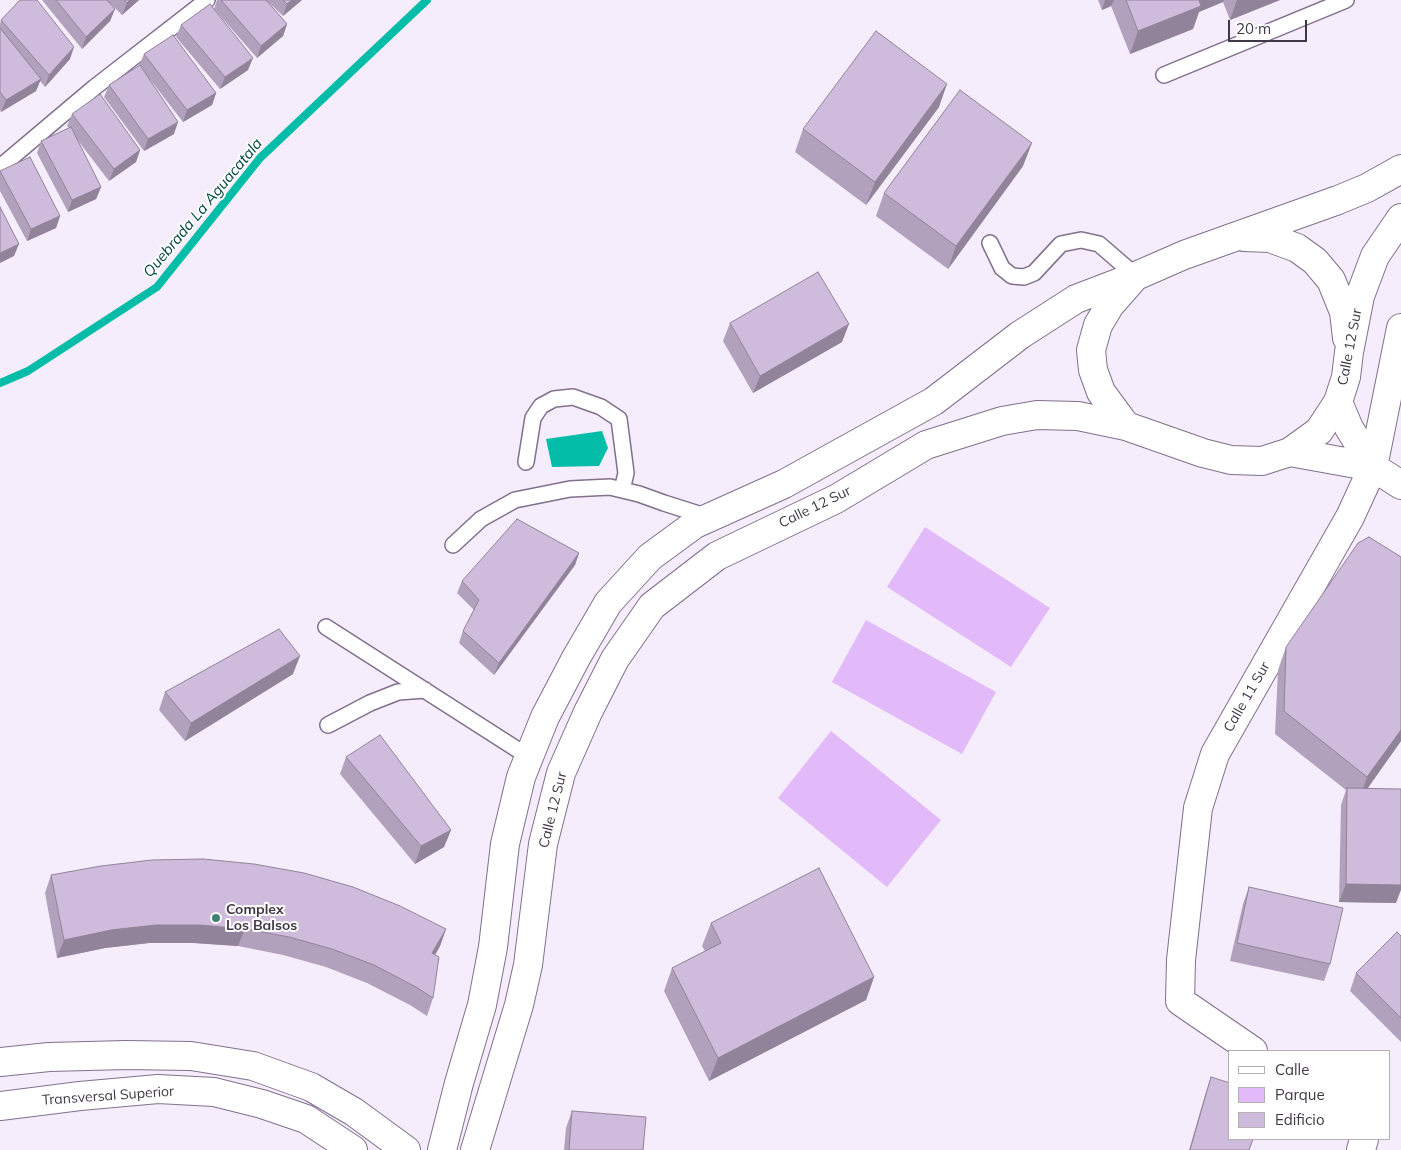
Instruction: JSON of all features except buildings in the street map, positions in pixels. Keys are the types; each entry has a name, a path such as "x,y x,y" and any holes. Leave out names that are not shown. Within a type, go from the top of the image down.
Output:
{"main road":[{"path":"442,1150 482,1005 493,947 505,844 521,777 545,717 608,603 650,557 695,524 784,484 934,401 1020,334 1076,299 1184,255 1360,191 1401,169"},
{"name":"Calle 12 Sur","path":"475,1150 521,997 528,965 543,844 561,773 588,712 615,659 652,606 717,556 836,499 926,445 1002,421 1037,415 1078,416 1126,426 1203,453 1232,460 1262,461 1290,452 1318,430 1338,402 1346,377 1360,296 1376,256 1401,218"},
{"path":"1240,236 1270,238 1297,248 1315,261 1331,280 1344,312 1349,352"},
{"path":"1126,426 1102,392 1093,370 1091,350 1098,325 1110,305 1136,276"},
{"name":"Calle 11 Sur","path":"1252,1050 1180,1001 1181,960 1198,808 1215,754 1350,517 1373,467 1401,328"},
{"path":"1338,402 1349,428 1373,467"},
{"path":"1290,452 1373,467 1401,485"},
{"path":"0,1062 126,1054 191,1056 253,1066 311,1087 354,1112 406,1150"},
{"name":"Transversal Superior","path":"0,1106 158,1089 214,1092 262,1104 306,1119 353,1150"}],"lane":[{"path":"0,167 95,87 207,0"},
{"path":"1164,76 1346,0"},
{"path":"990,242 1002,268 1012,276 1024,276 1034,272 1061,244 1082,240 1099,244 1136,276"},
{"path":"526,462 533,418 541,406 554,399 573,398 601,407 619,419 626,473 622,490"},
{"path":"453,545 481,519 515,500 570,489 610,487 711,517"},
{"path":"326,627 529,757"},
{"path":"328,725 370,702 398,692 425,690"}],"green space":[{"path":"925,527 1050,608 1011,667 887,587"},
{"path":"866,620 996,692 962,754 832,682"},
{"path":"831,731 941,820 887,887 778,798"}],"shaded area":[{"path":"602,431 608,448 599,466 552,467 546,439"}],"waterway":[{"name":"Quebrada La Aguacatala","path":"0,383 28,371 157,287 260,158 427,0"}],"place":[{"name":"Complex Los Balsos","path":"216,918"}]}
